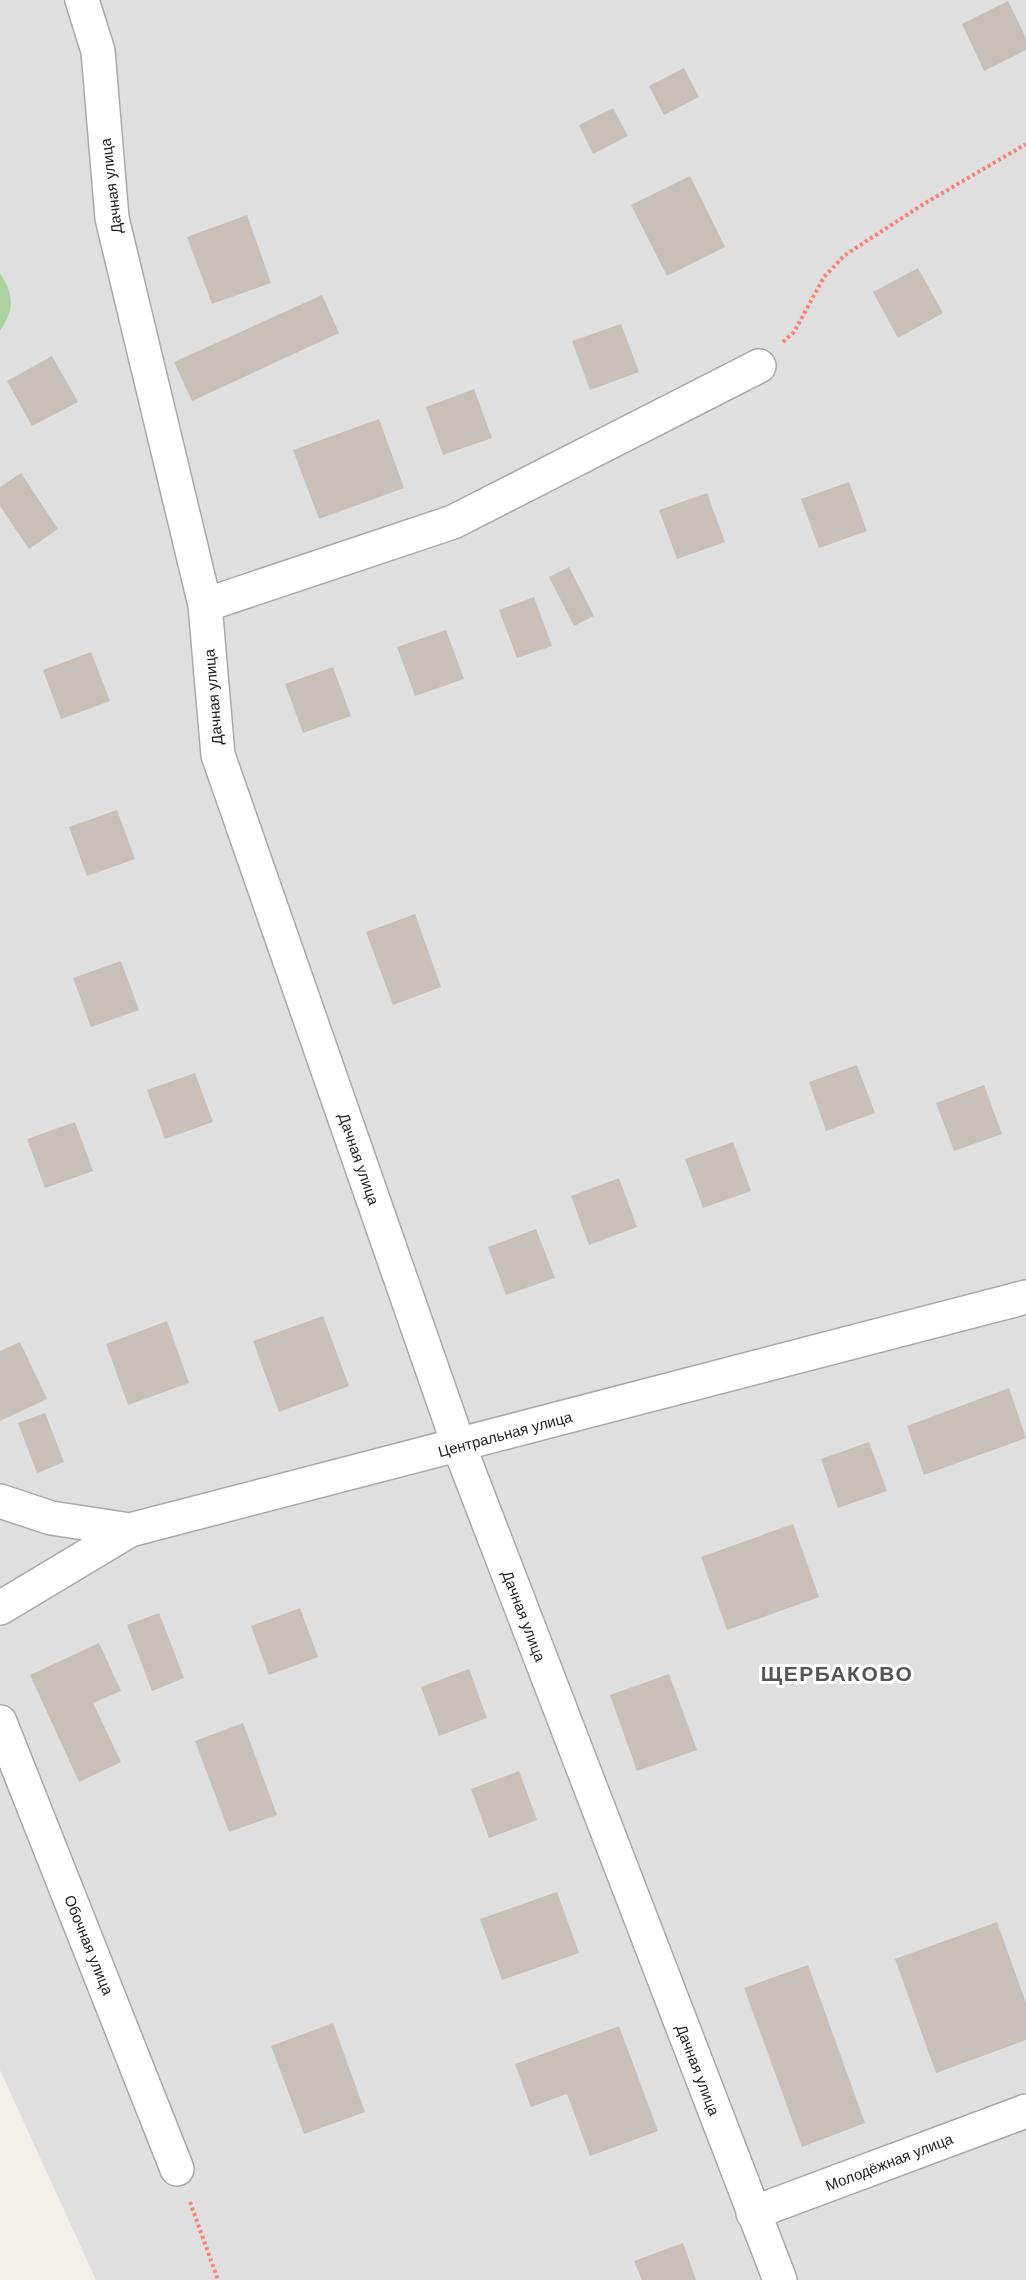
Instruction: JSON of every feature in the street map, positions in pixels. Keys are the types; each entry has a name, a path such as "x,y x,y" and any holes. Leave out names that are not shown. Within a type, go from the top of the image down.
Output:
{"street":[{"name":"Дачная улица","path":"82,0 98,51 112,218 205,604 218,755 459,1446 780,2280"},
{"path":"205,604 453,522 759,366"},
{"name":"Центральная улица","path":"0,1608 130,1530 1026,1297"},
{"path":"0,1501 51,1518 130,1530"},
{"name":"Обочная улица","path":"0,1722 177,2169"},
{"name":"Молодёжная улица","path":"753,2214 1026,2111"}],"path":[{"path":"759,366 794,332 824,277 845,255 922,205 1026,144"},
{"path":"177,2169 218,2280"}],"shaded area":[{"path":"0,0 1026,0 1026,2280 96,2280 0,2070"}],"green space":[{"path":"0,273 8,289 11,302 5,323 0,331"}],"building":[{"path":"1008,1 1026,38 1026,50 984,71 962,24"},
{"path":"684,68 699,97 664,115 649,86"},
{"path":"613,108 628,136 593,154 579,125"},
{"path":"690,176 725,247 667,276 631,205"},
{"path":"247,215 271,283 212,304 187,237"},
{"path":"918,268 943,313 898,338 873,292"},
{"path":"322,295 339,333 192,401 174,362"},
{"path":"621,324 639,372 590,390 572,341"},
{"path":"52,356 78,402 32,426 7,381"},
{"path":"474,389 492,438 443,455 426,407"},
{"path":"379,419 404,488 319,519 293,450"},
{"path":"21,473 58,529 29,549 0,506 0,487"},
{"path":"849,482 867,531 819,548 801,499"},
{"path":"707,493 725,542 677,559 659,510"},
{"path":"569,567 594,616 574,626 549,577"},
{"path":"534,597 552,646 517,658 499,610"},
{"path":"446,630 464,679 415,696 397,647"},
{"path":"91,652 110,701 61,719 43,670"},
{"path":"333,667 351,716 303,733 285,684"},
{"path":"117,810 135,859 87,876 69,827"},
{"path":"415,914 441,987 393,1005 366,932"},
{"path":"121,961 139,1010 91,1027 73,978"},
{"path":"857,1065 875,1113 826,1131 809,1082"},
{"path":"195,1073 213,1122 165,1139 147,1090"},
{"path":"984,1085 1002,1134 954,1151 936,1103"},
{"path":"75,1122 93,1171 45,1188 27,1139"},
{"path":"733,1142 751,1191 703,1208 685,1159"},
{"path":"619,1178 637,1227 589,1245 571,1196"},
{"path":"536,1229 555,1278 506,1295 488,1247"},
{"path":"323,1316 349,1386 279,1412 253,1341"},
{"path":"167,1321 189,1383 128,1405 106,1344"},
{"path":"20,1342 47,1399 0,1421 0,1351"},
{"path":"1009,1388 1026,1438 924,1475 907,1426"},
{"path":"45,1413 64,1462 37,1473 18,1423"},
{"path":"869,1442 887,1491 838,1508 821,1459"},
{"path":"793,1524 819,1597 727,1630 701,1557"},
{"path":"300,1608 318,1657 269,1675 251,1626"},
{"path":"159,1613 184,1678 152,1691 127,1625"},
{"path":"99,1643 121,1691 93,1703 121,1762 79,1782 30,1675"},
{"path":"469,1669 487,1718 439,1736 421,1687"},
{"path":"669,1674 697,1750 637,1771 610,1695"},
{"path":"243,1723 277,1815 229,1832 195,1741"},
{"path":"519,1771 537,1820 489,1838 471,1789"},
{"path":"557,1892 579,1953 502,1980 480,1919"},
{"path":"997,1922 1026,2003 1026,2040 936,2073 895,1959"},
{"path":"808,1965 865,2123 802,2147 744,1988"},
{"path":"333,2023 365,2112 304,2134 271,2046"},
{"path":"619,2026 658,2131 590,2156 567,2094 531,2107 515,2064"},
{"path":"683,2243 696,2280 642,2280 634,2261"}],"district":[{"name":"ЩЕРБАКОВО","path":"837,1673"}]}
